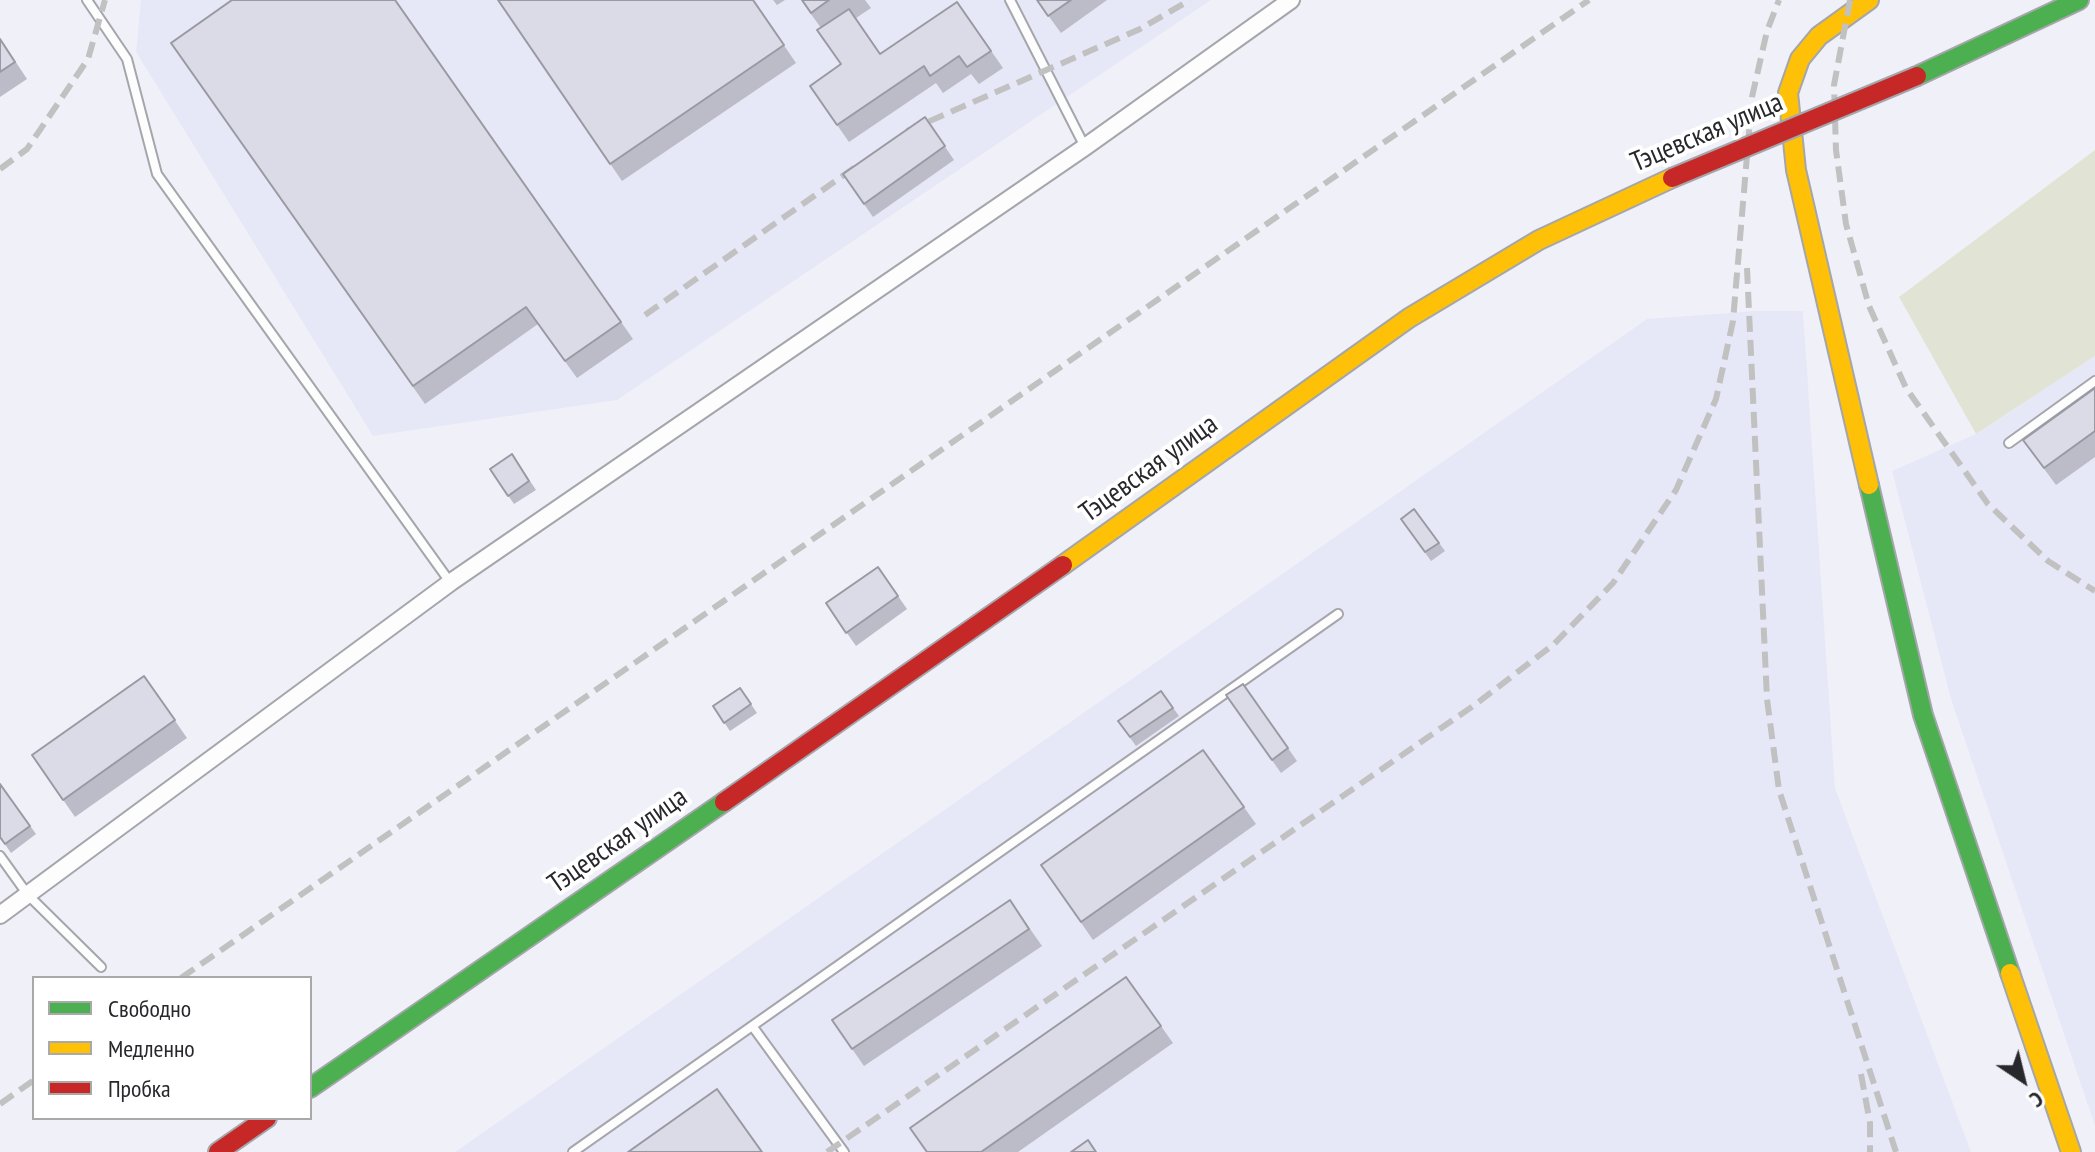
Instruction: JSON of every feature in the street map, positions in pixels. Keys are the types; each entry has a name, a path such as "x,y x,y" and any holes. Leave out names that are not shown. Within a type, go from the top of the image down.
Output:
{"street":[{"path":"0,915 451,582 1085,147 1291,0"},
{"path":"1869,0 1819,36 1800,59 1788,93 1796,170 1923,715 2071,1152"},
{"name":"Тэцевская улица","path":"312,1087 973,629 1409,318 1539,240 1672,178 1917,76 2079,0"},
{"path":"218,1152 264,1120"}],"lane":[{"path":"87,0 127,59 157,174 451,582"},
{"path":"1010,0 1085,147"},
{"path":"2009,443 2095,381"},
{"path":"573,1152 1338,614"},
{"path":"0,856 28,895 101,967"},
{"path":"753,1027 844,1152"}],"shaded area":[{"path":"141,0 1211,0 617,400 373,436 136,52"},
{"path":"2095,150 2095,356 1976,434 1899,297"},
{"path":"1755,311 1803,311 1835,788 1971,1152 455,1152 1647,319"},
{"path":"2095,356 2095,1126 1951,699 1892,471 1976,434"}],"building":[{"path":"232,0 395,0 621,322 565,361 526,307 413,386 171,43"},
{"path":"498,0 753,0 784,45 610,164"},
{"path":"802,0 829,0 811,13"},
{"path":"1037,0 1071,0 1048,16"},
{"path":"957,2 991,51 967,67 959,56 930,76 924,66 837,125 810,86 841,64 817,30 849,9 880,54"},
{"path":"0,39 15,62 0,72"},
{"path":"925,117 945,146 864,204 843,174"},
{"path":"2095,388 2095,431 2044,468 2023,440"},
{"path":"512,454 529,481 508,496 490,469"},
{"path":"1414,509 1439,543 1425,552 1401,519"},
{"path":"878,567 898,596 846,633 826,603"},
{"path":"144,676 175,720 63,800 32,755"},
{"path":"1243,684 1288,748 1272,760 1226,695"},
{"path":"740,688 751,704 724,723 713,706"},
{"path":"1161,691 1173,708 1130,737 1118,721"},
{"path":"1203,750 1244,807 1081,922 1041,865"},
{"path":"0,784 30,826 5,844 0,837"},
{"path":"1010,900 1029,929 852,1049 832,1020"},
{"path":"1126,977 1161,1026 981,1152 927,1152 910,1128"},
{"path":"717,1089 762,1152 628,1152"},
{"path":"1088,1140 1096,1152 1071,1152"}],"railway":[{"path":"0,169 27,149 88,59 105,0"},
{"path":"907,131 1140,29 1190,0"},
{"path":"184,976 1589,0"},
{"path":"827,1152 1476,704 1554,644 1613,583 1676,490 1716,399 1733,321 1752,97 1767,31 1779,0"},
{"path":"1850,0 1834,85 1836,150 1846,224 1869,306 1906,388 1988,504 2048,561 2095,591"},
{"path":"645,315 861,163"},
{"path":"1747,268 1767,699 1779,790 1896,1152"},
{"path":"1861,1074 1870,1123 1870,1152"},
{"path":"0,1104 32,1081"}],"traffic: fast":[{"path":"1917,76 2079,0"},
{"path":"1869,485 1923,715 2010,973"},
{"path":"312,1087 724,802"}],"traffic: slow":[{"path":"1869,0 1819,36 1800,59 1788,93 1796,170 1869,485"},
{"path":"1063,565 1409,318 1539,240 1672,178"},
{"path":"2010,973 2071,1152"}],"traffic: jam":[{"path":"1672,178 1917,76"},
{"path":"724,802 1063,565"},
{"path":"218,1152 264,1120"}]}
